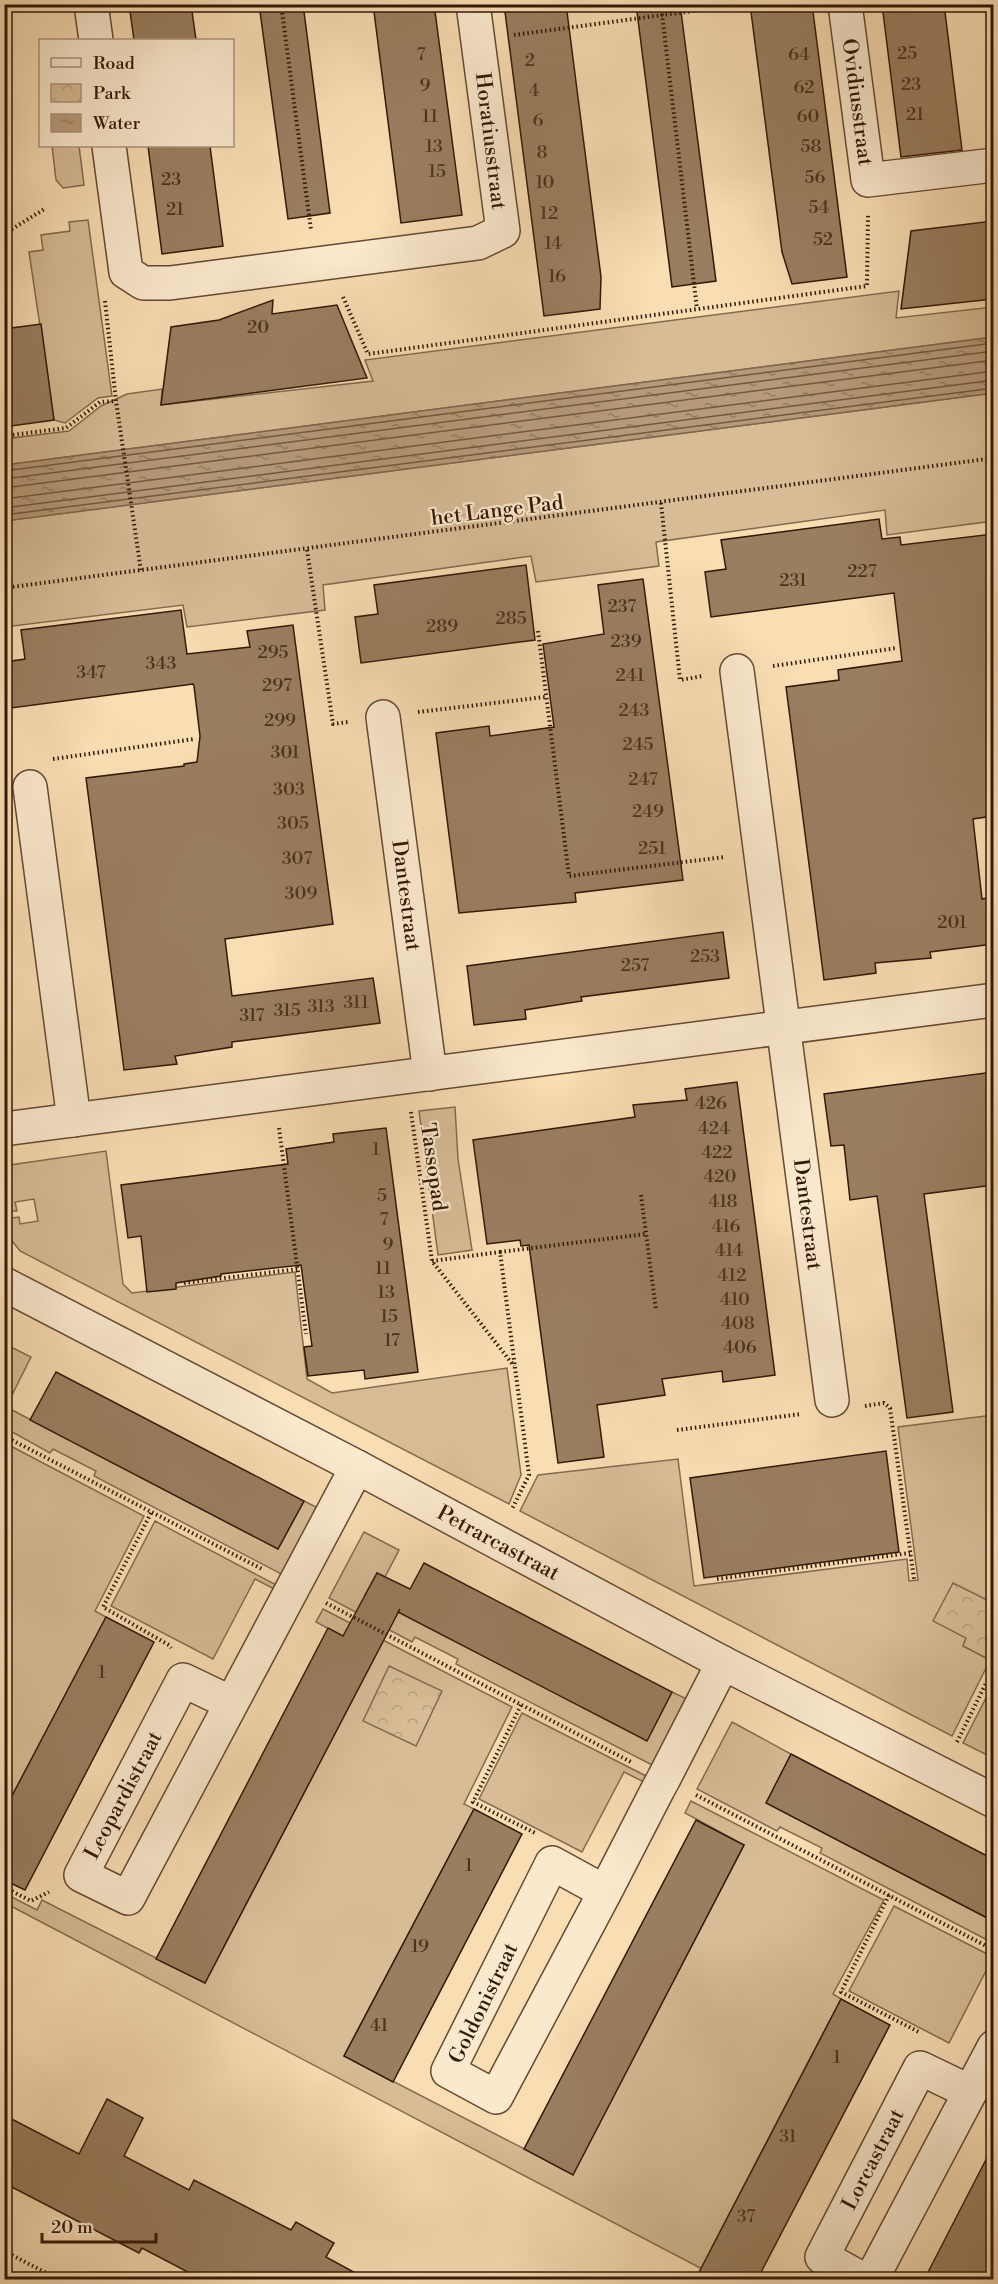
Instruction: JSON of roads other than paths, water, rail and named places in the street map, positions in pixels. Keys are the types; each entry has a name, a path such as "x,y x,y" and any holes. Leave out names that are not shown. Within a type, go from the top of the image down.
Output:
{"street":[{"path":"91,4 96,39"},
{"name":"Horatiusstraat","path":"109,147 126,272 143,283 171,283 478,243 503,231 473,4"},
{"name":"Ovidiusstraat","path":"844,4 868,180 993,165"},
{"name":"Dantestraat","path":"737,671 784,1027 821,1406"},
{"name":"Dantestraat","path":"383,717 418,1075"},
{"path":"30,787 74,1120"},
{"path":"4,1129 993,1000"},
{"name":"Petrarcastraat","path":"4,1284 357,1467 723,1663 993,1801"},
{"name":"Leopardistraat","path":"231,1703 183,1680 81,1875 128,1898 357,1467"},
{"name":"Goldonistraat","path":"604,1892 552,1863 448,2071 496,2097 604,1892 664,1778 723,1663"},
{"path":"871,2280 993,2047"},
{"name":"Lorcastraat","path":"864,2280 822,2257 920,2068 970,2092"}],"water":[{"path":"993,337 993,393 5,521 5,465"}]}
